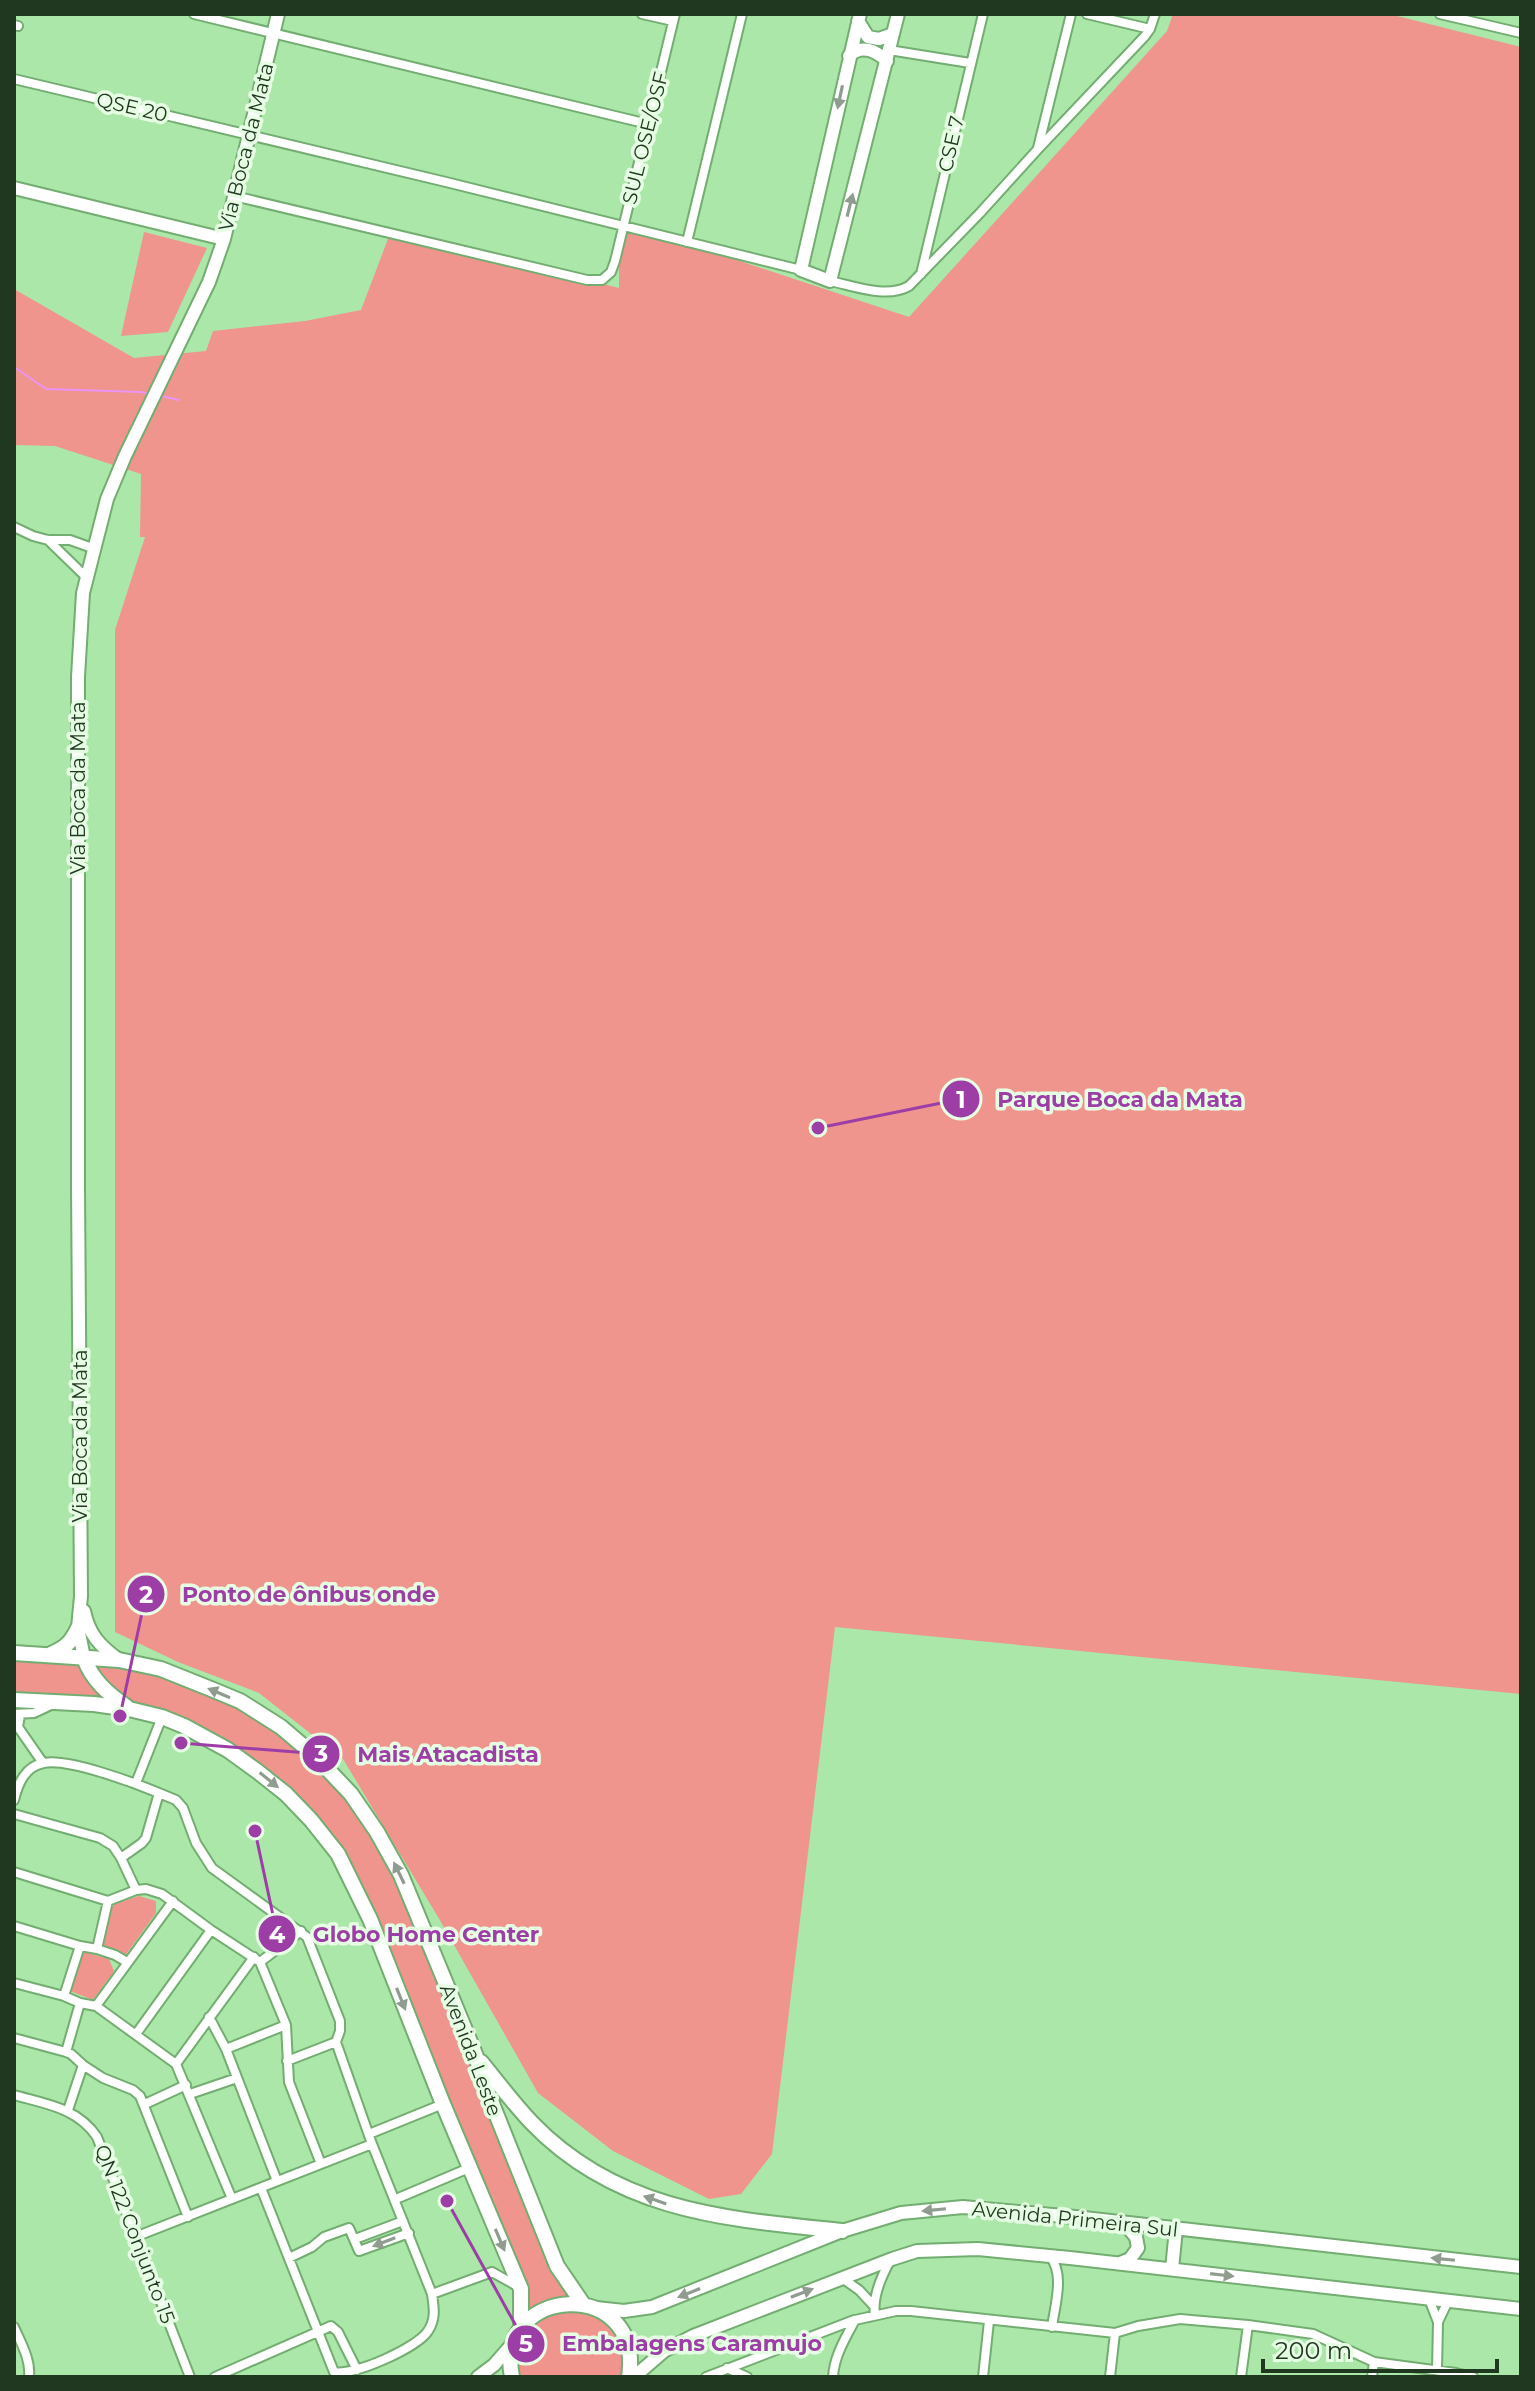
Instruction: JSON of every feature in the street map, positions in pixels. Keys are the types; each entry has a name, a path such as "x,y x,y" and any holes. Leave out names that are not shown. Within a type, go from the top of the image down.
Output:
{"main road":[{"path":"49,1655 64,1649 78,1628"},
{"name":"Avenida Leste","path":"14,1653 119,1660 161,1669 240,1701 281,1727 316,1757 351,1794 401,1875 557,2266 590,2306 608,2315 625,2337 630,2350 632,2377"},
{"path":"84,1658 89,1672 101,1686 129,1709"},
{"path":"16,1710 59,1701 129,1709 162,1717 205,1736 286,1794 338,1854 370,1919 469,2168 521,2289 518,2335 511,2355 512,2377"},
{"path":"475,2054 534,2125 608,2180 643,2196 725,2219 842,2231"},
{"path":"518,2335 531,2318 555,2305 590,2306"}],"street":[{"path":"194,14 648,124"},
{"name":"Via Boca da Mata","path":"84,1658 78,1628 81,1596 78,677 83,593 107,499 209,282 224,239 278,14"},
{"path":"642,14 674,18"},
{"path":"687,242 742,14"},
{"path":"830,281 898,14"},
{"name":"CSE 7","path":"920,275 983,14"},
{"path":"1038,149 1071,14"},
{"path":"1087,14 1150,29"},
{"path":"859,18 801,270 830,281 890,291 902,290 920,275 980,213 1150,29 1155,14"},
{"path":"1440,14 1521,33"},
{"name":"SUL OSE/OSF","path":"234,196 587,280 602,280 607,277 615,261 674,18"},
{"path":"859,18 868,37 879,39 893,34"},
{"path":"849,56 862,48 888,56 970,63"},
{"name":"QSE 20","path":"14,79 801,270"},
{"path":"14,188 224,239"},
{"path":"14,527 48,540 70,540 95,549"},
{"path":"48,540 87,578"},
{"name":"Via Boca da Mata","path":"81,1596 90,1632 100,1645 119,1660"},
{"path":"16,1710 18,1727 43,1763"},
{"path":"136,1783 162,1717"},
{"path":"14,1800 26,1772 43,1763 73,1766 136,1783 176,1800 183,1808 196,1843 212,1868 307,1937 340,2021 336,2042 372,2144 432,2294 435,2317 429,2330 419,2341 357,2370 343,2374 334,2372 261,2188"},
{"path":"121,1858 146,1838 159,1793"},
{"path":"14,1814 107,1841 121,1858 136,1890"},
{"path":"14,1872 108,1901 136,1890 155,1891 257,1960 286,2025 289,2082 321,2164"},
{"path":"97,1949 108,1901"},
{"path":"96,2006 173,1901"},
{"path":"14,1926 97,1949 127,1962"},
{"path":"136,2034 211,1930"},
{"path":"176,2064 209,2017 257,1960 301,1931"},
{"path":"64,1996 80,1946"},
{"path":"14,1983 96,2006 176,2064 232,2199"},
{"path":"66,2052 80,2003"},
{"path":"209,2017 226,2049 277,2181"},
{"path":"226,2049 286,2025"},
{"path":"14,2038 66,2052 112,2083 133,2090 145,2104 188,2217"},
{"path":"287,2061 336,2042"},
{"path":"68,2110 83,2065"},
{"path":"145,2104 237,2078"},
{"name":"QN 122 Conjunto 15","path":"14,2095 68,2110 89,2124 97,2137 190,2377"},
{"path":"369,2134 443,2104"},
{"path":"135,2237 372,2144"},
{"path":"396,2199 469,2168"},
{"name":"Avenida Primeira Sul","path":"590,2306 624,2311 652,2307 842,2231 901,2213 963,2207 1521,2267"},
{"path":"355,2239 403,2221"},
{"path":"1120,2263 1130,2259 1138,2248 1136,2237 1124,2223"},
{"path":"289,2258 312,2247 324,2237 349,2228 359,2251 409,2233"},
{"path":"1172,2269 1176,2229"},
{"name":"Avenida Primeira Sul","path":"632,2377 664,2351 693,2336 917,2251 956,2249 1069,2257 1521,2309"},
{"path":"1050,2256 1058,2278 1052,2327"},
{"path":"1058,2278 1069,2257"},
{"path":"875,2315 873,2305 892,2259"},
{"path":"432,2294 492,2272 521,2289"},
{"path":"842,2278 873,2305"},
{"path":"1429,2299 1438,2322 1437,2370"},
{"path":"1438,2322 1448,2301"},
{"path":"706,2377 855,2320 911,2311 1115,2333 1180,2319 1248,2325 1313,2334 1374,2362 1473,2377"},
{"path":"833,2377 833,2367 855,2320"},
{"path":"983,2377 989,2321"},
{"path":"1241,2377 1248,2325"},
{"path":"14,2327 16,2338 27,2358 29,2377"},
{"path":"215,2377 328,2327 334,2327 357,2370"},
{"path":"1110,2377 1115,2333"},
{"path":"478,2377 494,2365 518,2335"},
{"path":"727,2368 748,2377 748,2360"},
{"path":"1372,2377 1374,2362"}],"shaded area":[{"path":"1173,14 1389,14 1521,47 1521,1694 835,1627 772,2154 741,2194 709,2199 613,2151 538,2093 441,1922 343,1759 259,1693 178,1662 115,1632 115,630 145,537 140,537 141,474 55,446 14,445 14,289 134,358 206,351 213,331 305,321 361,310 391,231 619,288 619,221 909,317 1167,31"},
{"path":"144,232 207,248 168,332 121,336"},
{"path":"14,1653 84,1659 212,1687 318,1756 400,1876 553,2267 586,2299 553,2299 523,2314 520,2299 338,1854 257,1770 160,1719 14,1700"},
{"path":"139,1896 156,1901 156,1913 124,1957 101,1946 102,1928 114,1904"},
{"path":"84,1952 109,1959 114,1971 93,2000 70,1991 79,1956"},
{"path":"557,2310 592,2313 607,2322 618,2336 624,2353 622,2377 519,2377 518,2354 524,2336 530,2328"}],"waterway":[{"path":"14,367 46,389 151,394"},
{"path":"161,396 179,400"}],"place":[{"name":"Parque Boca da Mata","path":"818,1128"},
{"name":"Ponto de ônibus onde","path":"120,1716"},
{"name":"Mais Atacadista","path":"181,1743"},
{"name":"Globo Home Center","path":"255,1831"},
{"name":"Embalagens Caramujo","path":"447,2201"}]}
